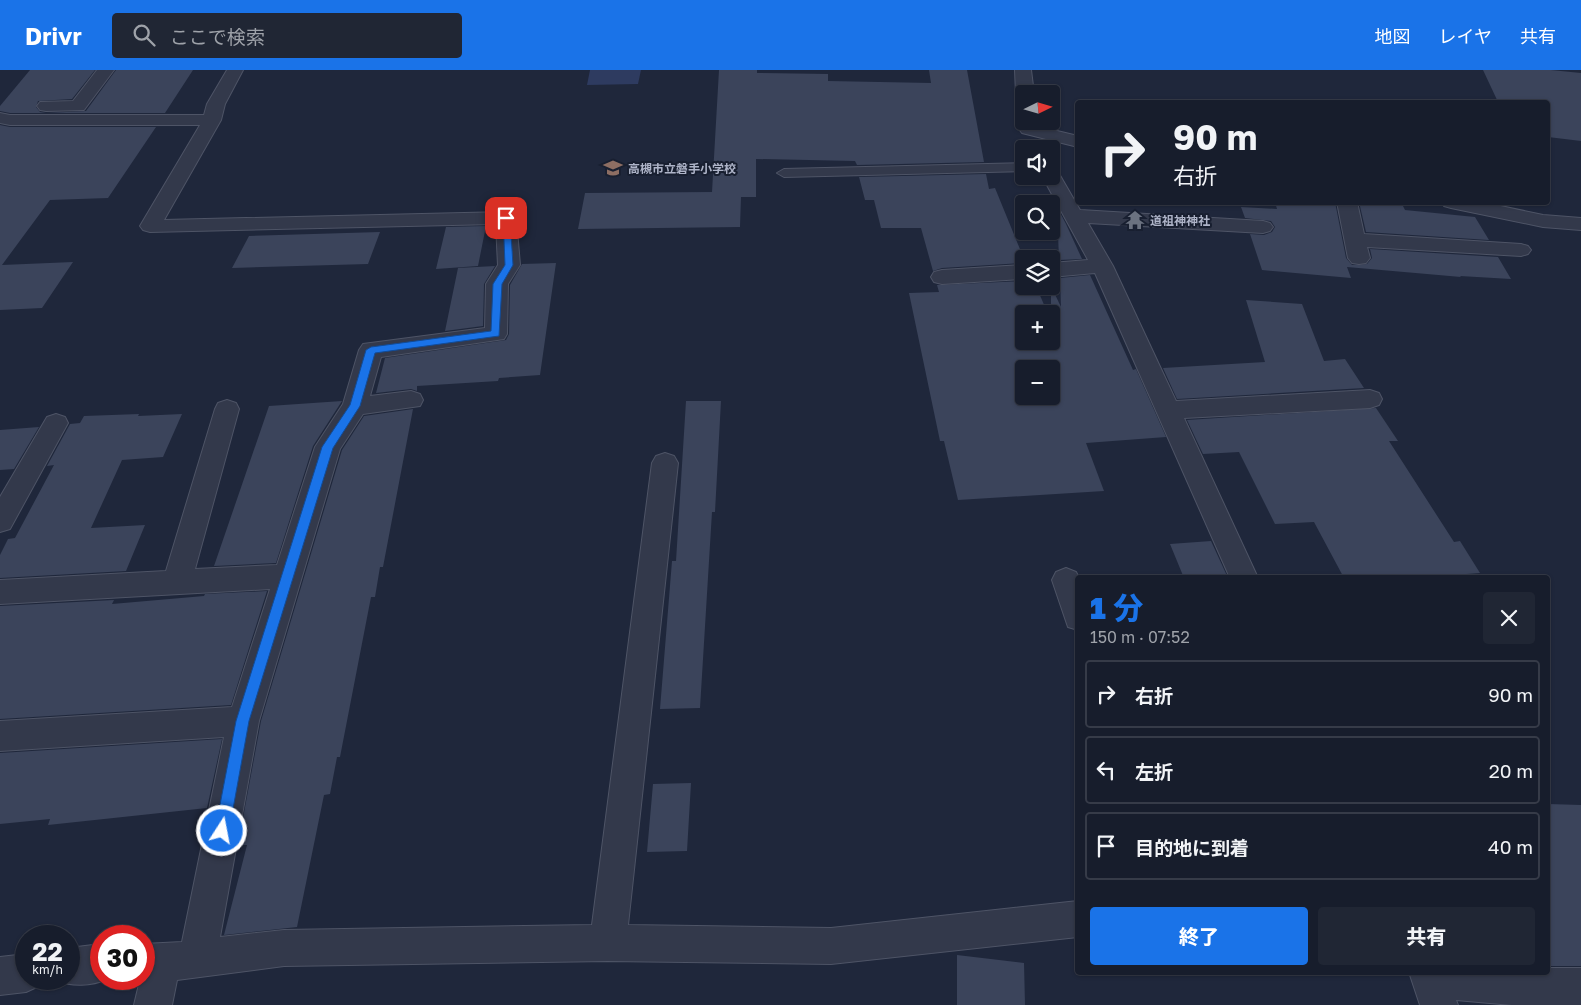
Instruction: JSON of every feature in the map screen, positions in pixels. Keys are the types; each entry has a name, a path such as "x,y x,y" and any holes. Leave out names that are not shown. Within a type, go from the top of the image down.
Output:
{"street":[{"path":"0,106 78,106 106,70"},
{"path":"153,1005 328,447 355,406 371,350 496,334 497,284 509,265 506,218 150,226 212,120 216,104 235,70"},
{"path":"1024,70 1025,85"},
{"path":"0,118 10,120 212,120"},
{"path":"1043,130 1075,141"},
{"path":"1056,185 1102,266 1243,575"},
{"path":"1348,205 1357,249 1521,250"},
{"path":"1466,205 1543,221 1581,224"},
{"path":"1073,216 1263,227"},
{"path":"1060,269 1102,266"},
{"path":"942,277 1015,273"},
{"path":"1169,410 1370,399"},
{"path":"355,406 410,400"},
{"path":"177,582 227,409"},
{"path":"0,521 56,423"},
{"path":"608,943 665,463"},
{"path":"0,592 288,576"},
{"path":"1066,580 1075,608"},
{"path":"0,736 243,721"},
{"path":"168,962 284,948 608,943 831,946 1075,919"},
{"path":"0,976 15,974"},
{"path":"1433,986 1581,987"}],"lane":[{"path":"784,173 1015,167"}],"water":[{"path":"590,70 641,70 638,84 587,85"}],"building":[{"path":"30,70 95,70 72,99 38,101 36,107 40,112 46,113 10,113 0,111 0,106"},
{"path":"116,70 193,70 165,113 46,113 86,111"},
{"path":"719,70 757,70 757,73 828,74 828,81 931,83 929,70 967,70 984,162 857,165 855,161 756,159 756,197 741,197 740,227 578,229 585,193 712,192"},
{"path":"1483,70 1551,70 1581,73 1581,141 1550,137 1550,100 1497,100"},
{"path":"0,125 10,127 156,127 108,198 50,200 2,265 73,262 42,308 0,310"},
{"path":"986,174 989,189 995,188 1020,250 1015,250 1015,264 942,268 933,271 921,228 881,228 874,200 865,200 859,177"},
{"path":"1276,205 1336,205 1346,258 1352,265 1367,264 1372,258 1370,249 1498,257 1511,279 1461,277 1347,267 1351,278 1262,270 1250,234 1264,235 1272,232 1275,227 1271,221 1245,218 1241,207 1277,209"},
{"path":"1360,205 1402,205 1405,210 1475,217 1489,240 1366,232"},
{"path":"1060,213 1082,259 1060,260"},
{"path":"486,226 478,266 436,269 446,227"},
{"path":"380,232 368,264 232,268 249,236"},
{"path":"556,263 540,375 499,378 498,381 417,386 417,391 411,389 376,393 385,358 506,340 509,334 510,285 522,264"},
{"path":"495,266 484,284 483,326 445,331 458,268"},
{"path":"1090,275 1133,370 1136,369 1166,437 1086,443 1104,491 958,500 944,441 940,441 909,293 939,292 937,285 1015,281 1015,295 1040,295 1044,305 1015,305 1015,350 1060,350 1060,305 1051,305 1051,295 1055,295 1061,307 1060,278"},
{"path":"1246,300 1302,304 1324,361 1345,359 1364,388 1177,399 1163,368 1265,362"},
{"path":"342,401 313,446 276,563 214,566 269,406"},
{"path":"686,401 721,401 715,512 712,512 700,708 660,709 672,561 676,561"},
{"path":"1376,408 1398,441 1389,441 1454,542 1460,541 1480,573 1453,575 1342,575 1314,522 1275,524 1239,452 1203,454 1187,420"},
{"path":"413,409 383,567 380,567 375,597 371,597 340,757 337,757 330,794 324,795 297,927 224,935 247,845 238,845 261,721 342,450 364,416"},
{"path":"139,414 138,416 182,414 163,457 122,460 91,528 145,525 126,571 0,578 0,555 8,539 15,538 54,465 47,466 70,424 80,423 84,416"},
{"path":"39,427 14,469 0,470 0,430"},
{"path":"1211,541 1227,575 1183,575 1170,544"},
{"path":"267,591 231,705 0,719 0,606 114,600 112,604 204,596 205,594"},
{"path":"222,739 207,808 48,825 50,819 0,824 0,753"},
{"path":"691,783 687,851 647,852 653,784"},
{"path":"1550,804 1581,805 1581,966 1550,966"},
{"path":"957,955 1024,963 1025,1005 957,1005"}],"place":[{"name":"高槻市立磐手小学校","path":"613,168"},
{"name":"道祖神神社","path":"1135,220"}],"route":[{"path":"222,831 243,721 328,447 355,406 371,350 496,334 497,284 509,265 506,218"}]}
